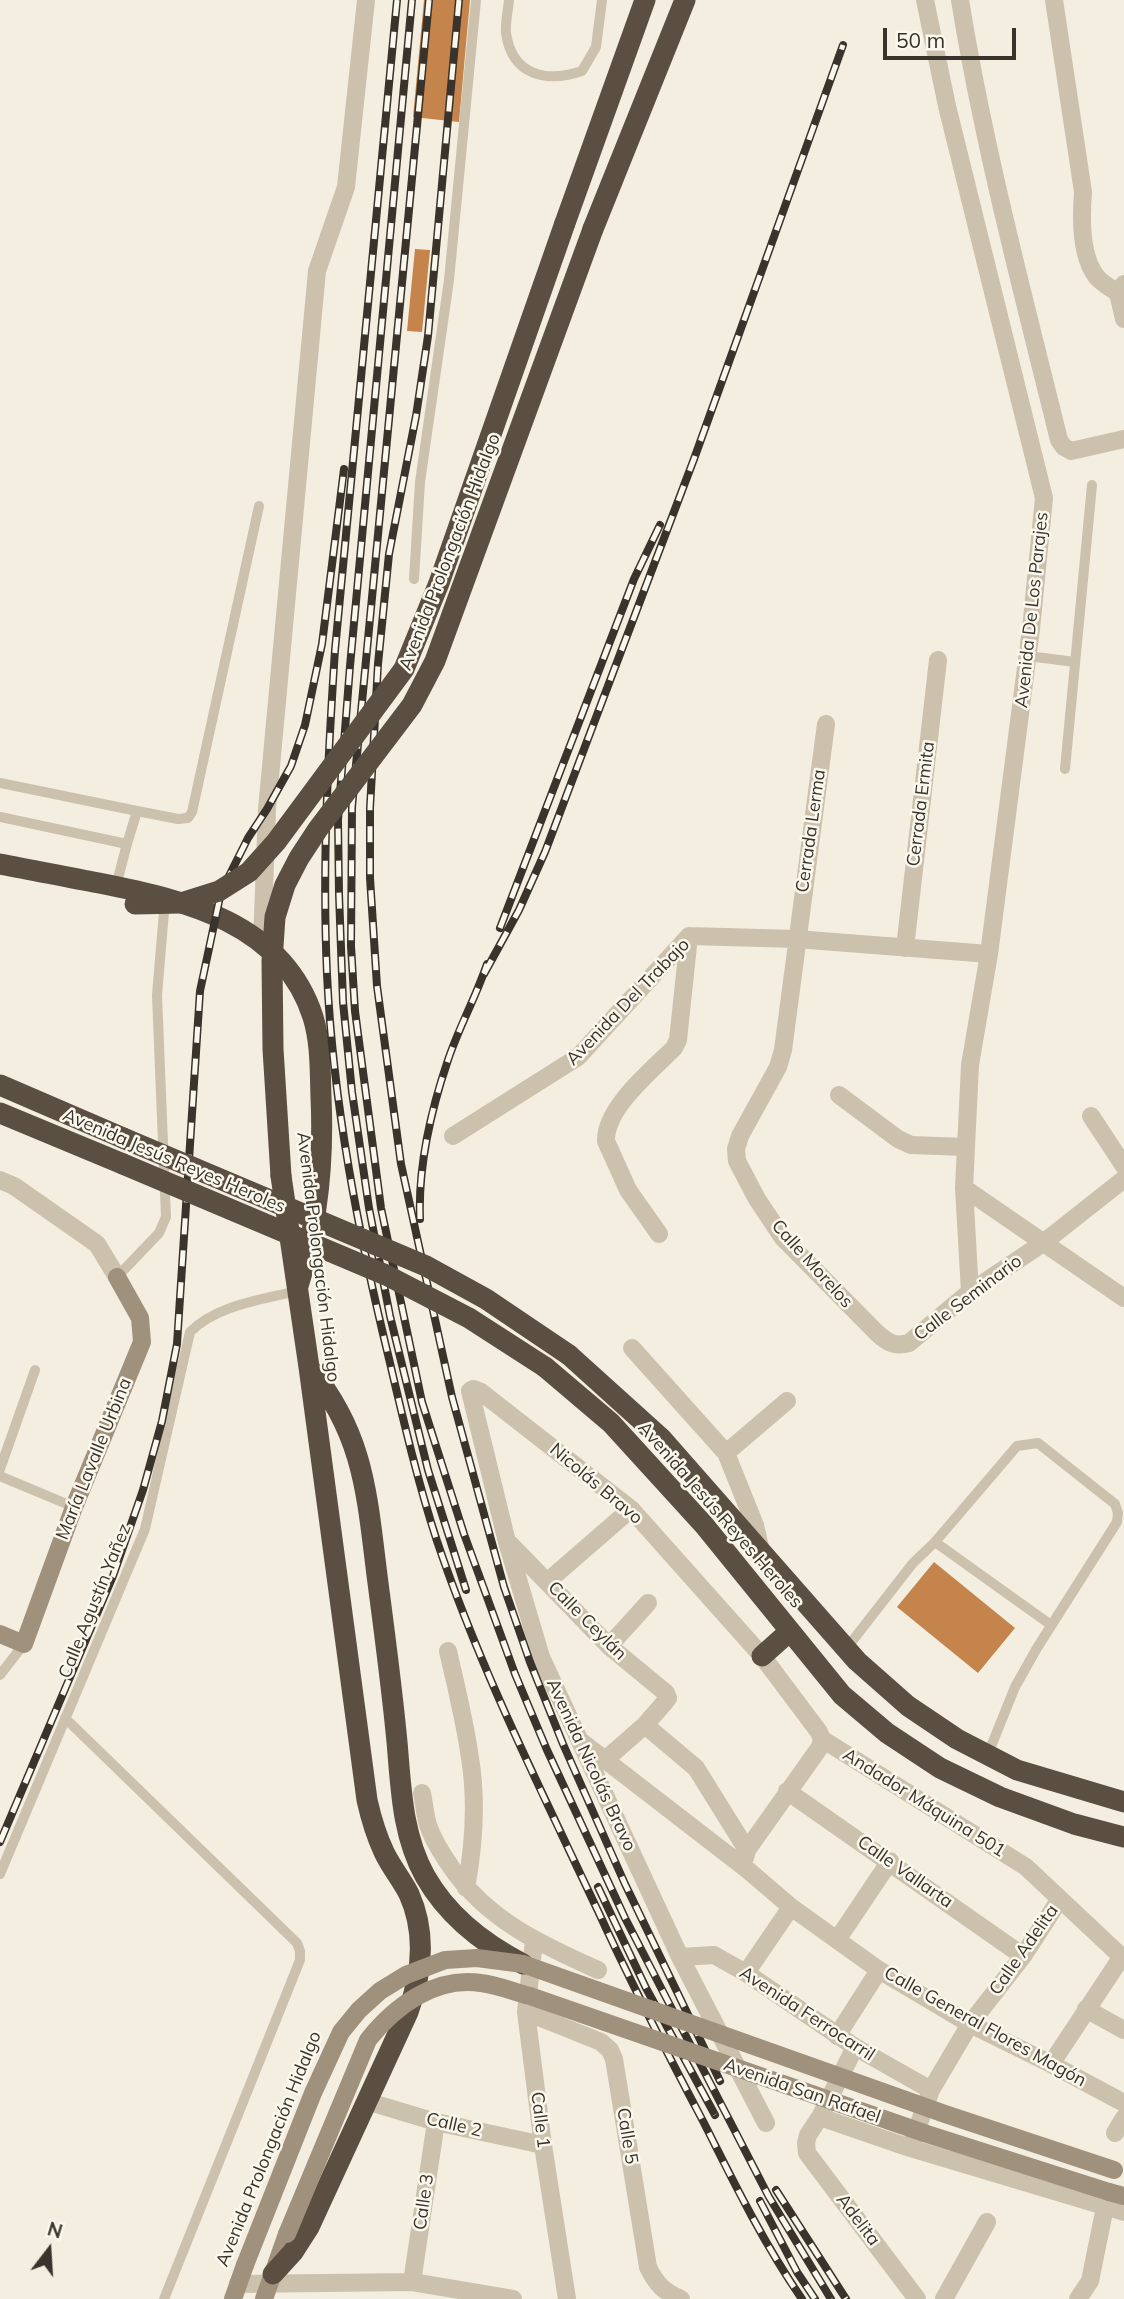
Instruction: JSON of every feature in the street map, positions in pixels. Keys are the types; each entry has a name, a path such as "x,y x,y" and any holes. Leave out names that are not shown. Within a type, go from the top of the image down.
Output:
{"highway":[{"name":"Avenida Prolongación Hidalgo","path":"0,878 135,904 181,903 219,891 249,872 276,842 404,669 439,583 645,0"},
{"name":"Avenida Prolongación Hidalgo","path":"268,2286 309,2227 414,1996 420,1961 420,1934 414,1909 384,1852 367,1800 281,1176 273,1049 272,961 275,917 285,885 299,858 412,705 430,673 593,229 685,0"},
{"path":"0,864 165,897 216,916 262,943 283,964 300,989 313,1019 319,1052 323,1127 320,1189 312,1238 297,1291"},
{"name":"Avenida Jesús Reyes Heroles","path":"0,1085 426,1266 486,1299 569,1355 661,1438 846,1649 908,1706 957,1739 1017,1770 1124,1802"},
{"name":"Avenida Jesús Reyes Heroles","path":"0,1114 386,1275 468,1318 545,1367 611,1423 704,1525 842,1695 887,1733 940,1768 1000,1797 1074,1824 1124,1837"},
{"path":"309,1367 336,1404 347,1425 362,1468 406,1824 417,1859 425,1877 448,1907 468,1927 490,1945 523,1964"},
{"path":"762,1656 790,1631"}],"main road":[{"name":"María Lavalle Urbina","path":"24,1644 74,1507 142,1342 140,1318 117,1277"},
{"path":"0,1634 24,1644"},
{"name":"Avenida Prolongación Hidalgo","path":"236,2292 313,2093 341,2032 359,2010 380,1991 406,1975 444,1960 477,1958 523,1964"},
{"name":"Avenida San Rafael","path":"523,1964 933,2110 1119,2171"},
{"name":"Avenida San Rafael","path":"268,2286 368,2040 384,2020 419,1994 440,1986 461,1983 481,1983 530,1996 1112,2198"}],"street":[{"path":"262,943 267,809 317,271 346,187 366,0"},
{"name":"Avenida De Los Parajes","path":"925,0 947,106 1044,498 1028,656 989,954 970,1065 964,1188"},
{"path":"960,0 968,50 1005,221 1059,440 1071,451 1124,439"},
{"path":"1054,0 1083,192 1081,223 1090,266 1097,278 1121,289 1124,319"},
{"name":"Cerrada Ermita","path":"905,948 938,660"},
{"name":"Cerrada Lerma","path":"796,939 826,724"},
{"path":"659,1234 628,1190 606,1141 606,1132 609,1121 626,1098 674,1048 678,1040 689,936"},
{"name":"Avenida Del Trabajo","path":"453,1136 578,1057 689,936 796,939 989,954"},
{"name":"Calle Morelos","path":"796,939 783,1050 778,1068 740,1136 736,1149 737,1161 757,1199 783,1238 889,1342"},
{"path":"839,1095 898,1139 911,1144 966,1147"},
{"path":"1091,1116 1124,1166"},
{"path":"1044,1242 1124,1179"},
{"path":"0,1180 14,1186 97,1244 117,1277"},
{"path":"964,1188 970,1293"},
{"name":"Calle Seminario","path":"964,1188 1124,1298"},
{"name":"Calle Seminario","path":"889,1342 897,1346 909,1343 970,1293 1044,1242"},
{"path":"632,1348 726,1453 755,1525 761,1552"},
{"name":"Nicolás Bravo","path":"473,1389 481,1392 631,1509 762,1656 822,1739"},
{"name":"Avenida Nicolás Bravo","path":"473,1389 470,1396 507,1542 541,1657 680,1957 766,2123"},
{"path":"726,1453 787,1401"},
{"path":"548,1581 631,1509"},
{"name":"Calle Ceylán","path":"507,1542 609,1646 666,1693 668,1698 645,1725"},
{"path":"609,1646 648,1603"},
{"path":"448,1651 471,1759 474,1811 472,1853 466,1888"},
{"path":"606,1760 645,1725 696,1768 747,1850"},
{"path":"749,1871 744,1859 747,1850 820,1746 822,1739"},
{"name":"Andador Máquina 501","path":"822,1739 1026,1867 1123,1958"},
{"path":"580,1740 749,1871"},
{"name":"Calle Vallarta","path":"786,1791 1023,1956"},
{"path":"422,1793 428,1826 439,1850 466,1888 509,1926 534,1941 598,1970"},
{"path":"837,1940 890,1861"},
{"name":"Calle General Flores Magón","path":"749,1871 790,1907 880,1970 970,2024 1124,2103"},
{"name":"Calle Adelita","path":"910,2148 931,2090 970,2024 1023,1956 1060,1899"},
{"path":"746,1973 790,1907"},
{"name":"Calle 1","path":"534,1941 526,2012 542,2145 567,2299"},
{"name":"Avenida Ferrocarril","path":"680,1957 715,1955 746,1973 837,2036 931,2090"},
{"path":"1051,2064 1123,1958"},
{"path":"837,2036 880,1970"},
{"path":"1086,2009 1124,2030"},
{"name":"Calle 5","path":"526,2012 601,2042 610,2049 614,2059 648,2267 655,2282 666,2293 681,2299"},
{"path":"820,2117 855,2047"},
{"name":"Calle 2","path":"366,2101 436,2122 542,2145"},
{"name":"Avenida San Rafael","path":"820,2117 910,2148 1112,2198 1124,2212"},
{"name":"Adelita","path":"820,2117 807,2139 807,2153 917,2299"},
{"name":"Calle 3","path":"412,2282 436,2122"},
{"path":"1079,2299 1090,2281 1112,2198"},
{"path":"944,2299 987,2222"},
{"path":"1090,2281 1096,2299"},
{"path":"236,2292 268,2286 412,2282 513,2299"}],"lane":[{"path":"414,579 420,482 449,280 475,0"},
{"path":"509,0 506,32 511,52 521,66 550,78 582,71 596,47 602,0"},
{"path":"1065,769 1092,485"},
{"path":"0,783 178,819 188,818 192,812 259,506"},
{"path":"1028,656 1075,663"},
{"path":"116,886 137,811"},
{"path":"0,817 127,844"},
{"path":"117,1277 159,1233 166,1217 157,995 165,897"},
{"name":"Calle Agustín Yañez","path":"0,1874 145,1530 190,1332 200,1322 226,1310 297,1291"},
{"path":"0,1469 35,1370"},
{"path":"846,1649 913,1563 935,1542 1017,1446 1038,1443 1115,1504 1117,1522 1014,1687 988,1754"},
{"path":"0,1476 74,1507"},
{"path":"935,1542 1051,1625"},
{"path":"0,1675 24,1644"},
{"path":"65,1718 297,1943 300,1951 300,1960 164,2299"}],"building":[{"path":"424,0 470,0 459,122 413,117"},
{"path":"415,249 430,250 422,332 407,331"},
{"path":"934,1562 1015,1628 978,1673 897,1607"}],"railway":[{"path":"397,0 335,650 328,771 325,852 327,974 335,1072 349,1170 379,1315 417,1475 437,1541 472,1636 533,1775 636,1991 750,2213 802,2299"},
{"path":"412,0 350,666 338,820 339,894 343,1002 352,1092 369,1208 390,1316 428,1470 466,1590"},
{"path":"429,0 352,807 351,946 355,1011 381,1208 422,1402 464,1534 515,1674 625,1918 769,2197 831,2299"},
{"path":"459,0 428,336 416,416 389,554 378,664 370,808 370,878 377,986 401,1164 452,1397 504,1587 563,1744 625,1884 720,2081"},
{"path":"484,974 519,910 545,852 694,459 843,45"},
{"path":"0,1842 113,1576 143,1490 162,1421 177,1344 200,991 221,892 248,838 291,766 305,725 322,644 344,469"},
{"path":"500,928 634,579 660,525"},
{"path":"420,1219 423,1159 436,1098 452,1048 487,964"},
{"path":"598,1887 646,1988 715,2115"},
{"path":"776,2190 846,2299"},
{"path":"760,2201 797,2272 815,2299"}]}
